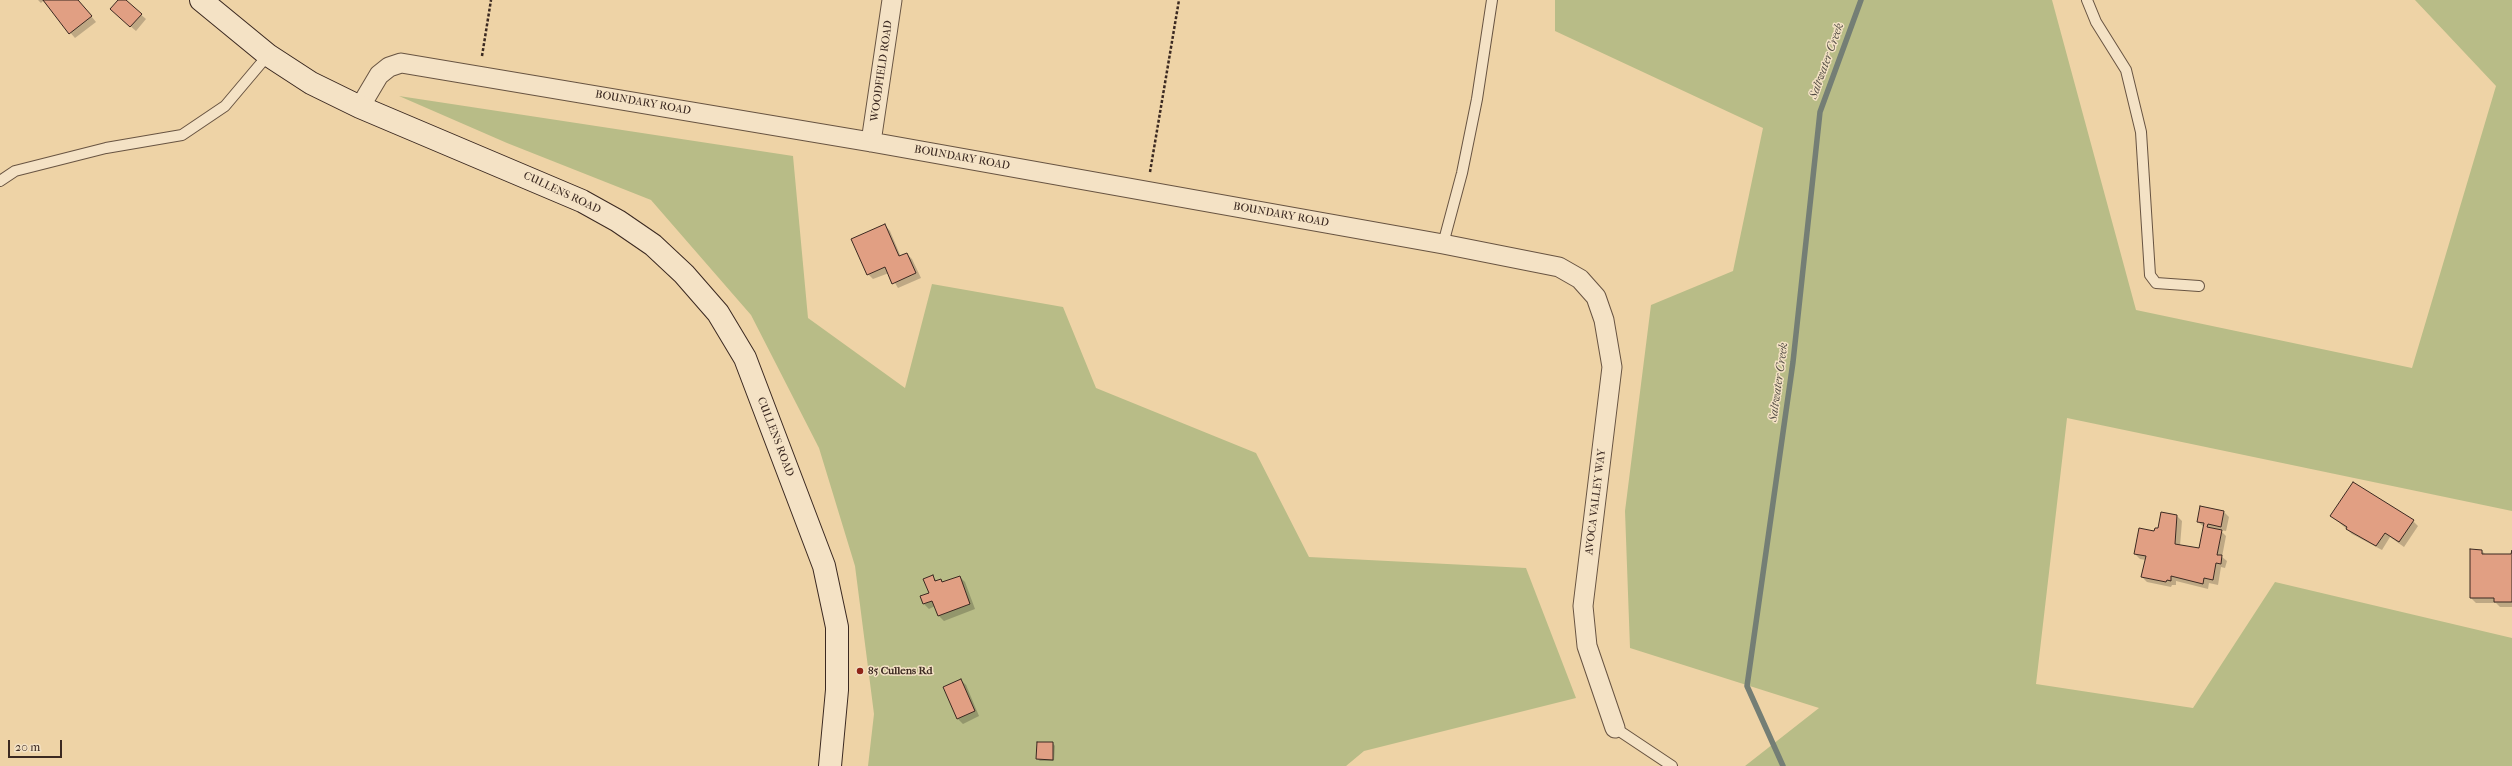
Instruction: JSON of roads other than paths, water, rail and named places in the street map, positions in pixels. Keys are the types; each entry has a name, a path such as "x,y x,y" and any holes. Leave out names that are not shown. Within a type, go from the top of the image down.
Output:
{"main road":[{"name":"CULLENS ROAD","path":"202,0 268,56 311,82 360,107 582,200 618,221 653,245 684,274 718,314 746,358 824,566 837,627 837,690 830,766"}],"street":[{"name":"WOODFIELD ROAD","path":"871,142 892,0"},
{"name":"BOUNDARY ROAD","path":"360,107 379,75 388,67 401,63 871,142 1443,244 1559,267 1580,279"},
{"name":"AVOCA VALLEY WAY","path":"1580,279 1596,297 1604,320 1612,367 1583,606 1587,646 1615,728"}],"lane":[{"path":"1443,244 1466,151 1492,0"},
{"path":"2087,0 2096,22 2126,70 2141,132 2150,275 2156,283 2199,286"},
{"path":"0,181 15,171 106,148 182,134 225,106 268,56"},
{"path":"1615,728 1672,766"}],"waterway":[{"name":"Saltwater Creek","path":"1783,766 1747,686 1793,362 1820,112 1861,0"}],"place":[{"name":"85 Cullens Rd","path":"860,671"}]}
